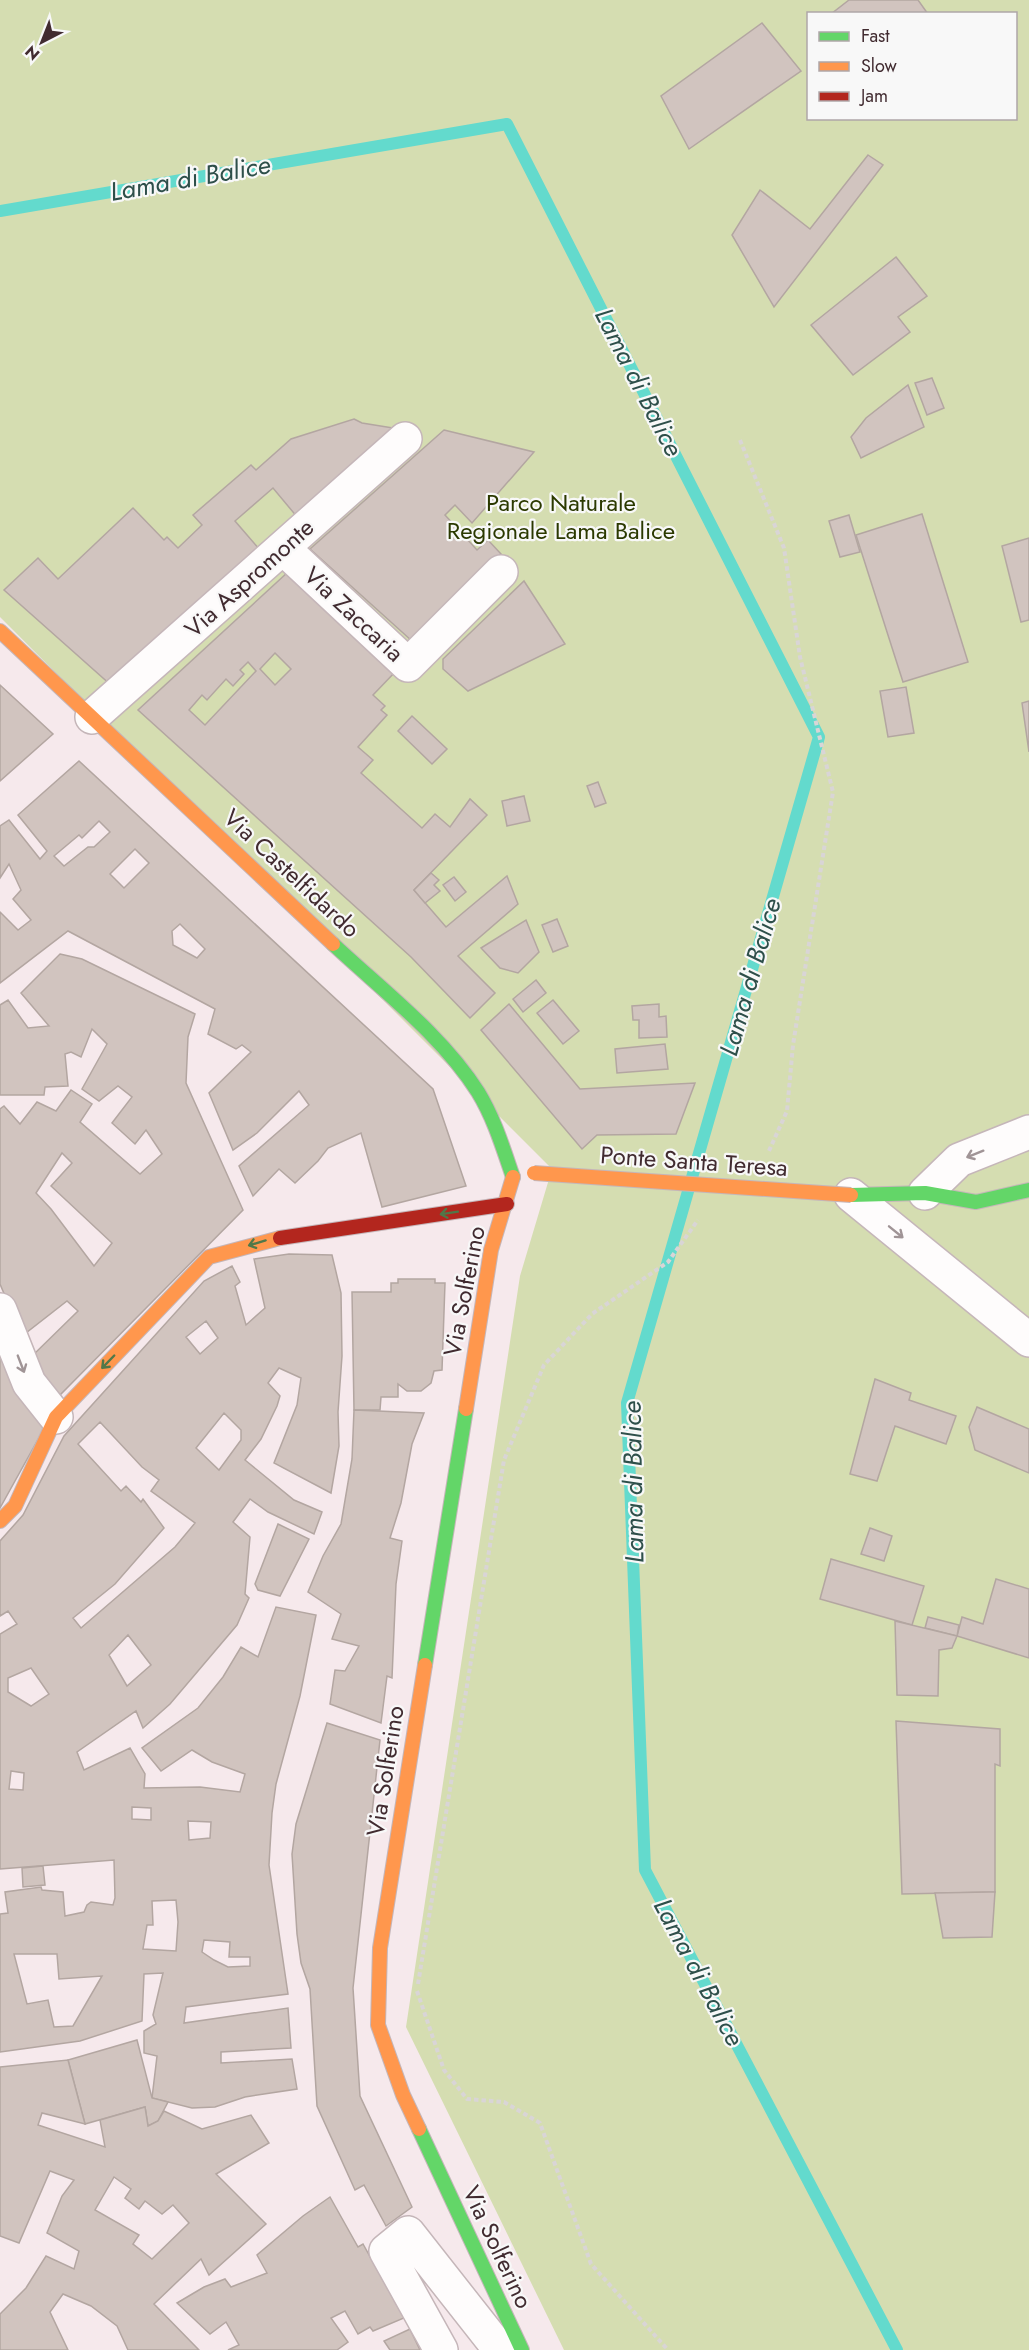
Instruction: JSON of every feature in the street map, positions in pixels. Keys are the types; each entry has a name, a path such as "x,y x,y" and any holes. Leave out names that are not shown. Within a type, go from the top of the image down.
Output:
{"street":[{"name":"Via Aspromonte","path":"92,717 405,439"},
{"name":"Via Zaccaria","path":"283,548 408,665 501,572"},
{"name":"Via Castelfidardo","path":"0,631 446,1050 477,1091 492,1118 513,1177"},
{"path":"925,1193 959,1160 1029,1132"},
{"name":"Ponte Santa Teresa","path":"513,1177 534,1173 851,1195 925,1193 976,1202 1029,1190"},
{"name":"Via Solferino","path":"513,1177 507,1204 491,1250 389,1888 380,1948 378,2025 403,2095 522,2350"},
{"path":"851,1195 1029,1340"},
{"path":"0,1521 15,1506 56,1417 209,1257 268,1239 507,1204"},
{"path":"0,1310 29,1383 56,1417"},
{"path":"441,2350 386,2251 408,2233 493,2341 504,2350"}],"path":[{"path":"740,440 784,548 800,657 833,792 793,1045 787,1111 771,1150"},
{"path":"668,2350 591,2264 540,2123 504,2102 467,2099 444,2070 417,1991 504,1460 544,1365 592,1314 668,1262 692,1225"}],"green space":[{"name":"Parco Naturale Regionale Lama Balice","path":"0,0 1029,0 1029,2350 564,2350 406,2027 520,1276 552,1169 0,617"}],"building":[{"path":"849,0 918,0 927,12 834,12"},
{"path":"762,23 801,71 689,149 661,96"},
{"path":"868,155 883,165 774,307 732,235 760,190 810,229"},
{"path":"896,257 927,296 898,317 910,332 853,375 811,325"},
{"path":"932,378 944,408 927,415 915,383"},
{"path":"908,385 924,427 861,458 851,437 866,418"},
{"path":"354,419 362,423 393,428 298,518 273,488 235,521 260,550 112,686 4,590 38,558 58,579 133,508 164,540 167,537 178,548 202,525 193,515 251,465 256,470 291,439"},
{"path":"444,430 534,452 472,523 455,505 445,515 477,550 488,540 501,554 412,641 310,549"},
{"path":"922,514 968,662 903,682 856,535"},
{"path":"849,515 860,552 840,557 829,521"},
{"path":"1029,538 1029,620 1021,622 1002,546"},
{"path":"288,572 396,671 373,695 385,706 381,710 387,715 358,747 373,760 361,773 422,828 435,814 450,827 470,799 487,815 414,890 446,927 507,876 518,904 458,956 495,993 470,1018 411,957 138,710","holes":["275,653 291,669 275,685 260,669","248,662 256,671 205,725 189,710 202,695 207,700 226,679 233,686 244,674 240,670"]},
{"path":"524,581 565,644 468,691 443,669 443,659"},
{"path":"0,685 53,734 0,781"},
{"path":"906,687 914,733 888,737 880,691"},
{"path":"1029,701 1029,752 1022,703"},
{"path":"412,716 447,749 432,764 398,731"},
{"path":"79,761 433,1089 466,1186 382,1207 361,1133 328,1148 295,1183 279,1169 253,1196 239,1166 309,1105 299,1091 257,1133 233,1150 209,1093 251,1052 242,1045 236,1049 208,1034 215,1009 68,931 0,983 0,912 18,930 31,920 13,899 21,890 9,864 0,878 0,826 9,820 40,859 47,851 18,815","holes":["99,821 110,832 94,847 88,847 64,866 54,856 79,835 82,838","135,849 149,863 124,888 110,874","180,924 205,949 197,958 173,945 172,931"]},
{"path":"598,782 606,803 595,807 587,786"},
{"path":"524,796 530,821 507,826 502,801"},
{"path":"431,873 439,880 434,885 440,891 425,903 414,890"},
{"path":"454,877 466,892 455,901 443,885"},
{"path":"557,919 568,946 553,952 542,925"},
{"path":"526,920 539,952 518,973 500,968 481,948"},
{"path":"60,954 82,959 195,1014 188,1037 186,1083 243,1210 59,1396 31,1357 78,1311 67,1301 22,1336 0,1284 0,1109 4,1106 20,1124 37,1102 56,1111 71,1090 92,1104 80,1122 140,1174 162,1154 146,1130 135,1144 112,1123 132,1097 118,1086 99,1101 82,1089 107,1044 92,1029 81,1057 71,1052 65,1054 68,1086 45,1087 44,1095 0,1095 0,1005 8,1000 28,1028 49,1026 21,993","holes":["62,1153 72,1163 51,1186 112,1243 94,1266 36,1193"]},
{"path":"536,980 546,993 523,1012 513,999"},
{"path":"553,1000 579,1031 563,1044 537,1013"},
{"path":"509,1004 580,1089 695,1083 676,1134 597,1135 582,1149 481,1030"},
{"path":"659,1004 659,1017 666,1016 667,1037 639,1038 639,1020 633,1020 632,1006"},
{"path":"665,1044 668,1069 617,1073 615,1049"},
{"path":"289,1254 332,1255 341,1293 342,1356 338,1412 339,1446 331,1493 274,1463 297,1405 301,1378 279,1368 268,1383 280,1396 277,1406 261,1439 245,1460 294,1500 322,1512 314,1534 268,1512 250,1499 233,1522 250,1537 245,1594 249,1598 237,1625 170,1704 143,1728 136,1711 77,1752 84,1770 130,1748 145,1774 144,1788 200,1787 240,1792 245,1774 212,1762 192,1750 161,1771 142,1748 198,1708 223,1677 241,1647 258,1657 276,1607 316,1615 300,1696 276,1784 272,1813 269,1865 288,1994 186,2007 184,2023 288,2008 291,2048 221,2052 221,2063 292,2059 297,2089 245,2097 215,2107 192,2108 152,2098 157,2056 144,2053 144,2031 156,2024 153,2015 163,1973 144,1974 142,2021 80,2041 0,2052 0,1914 8,1913 5,1892 41,1887 42,1890 63,1892 65,1916 84,1912 91,1902 113,1905 115,1898 114,1860 0,1869 0,1634 17,1624 8,1611 0,1616 0,1541 23,1515 64,1436 204,1281 232,1266 240,1282 235,1286 246,1325 265,1308 254,1259","holes":["206,1321 218,1338 200,1354 186,1337","224,1413 241,1430 241,1440 219,1470 196,1448","100,1422 142,1467 159,1480 151,1491 195,1523 175,1547 81,1628 73,1618 115,1584 164,1528 143,1499 141,1502 126,1486 121,1491 78,1444","128,1635 151,1665 127,1686 109,1655","31,1668 49,1694 31,1706 8,1692 8,1678","11,1771 24,1773 23,1790 9,1789","132,1807 151,1808 151,1820 132,1819","188,1821 211,1822 210,1838 189,1840","176,1900 178,1922 176,1951 143,1949 147,1925 153,1925 152,1901","204,1940 230,1942 229,1957 250,1957 250,1966 228,1967 202,1952","14,1954 57,1954 59,1979 102,1976 73,2026 54,2027 48,2000 27,2004"]},
{"path":"398,1279 435,1279 435,1283 445,1283 442,1370 434,1371 431,1383 421,1391 407,1391 398,1384 398,1397 381,1397 380,1410 354,1410 352,1292 391,1292 391,1283 398,1283"},
{"path":"0,1349 46,1425 0,1508"},
{"path":"875,1379 911,1393 909,1400 956,1416 946,1444 895,1426 877,1481 850,1474"},
{"path":"977,1407 1029,1429 1029,1473 975,1450 969,1427"},
{"path":"354,1410 424,1413 412,1444 401,1503 390,1538 402,1541 396,1584 392,1678 387,1676 381,1723 330,1704 335,1670 345,1671 359,1646 332,1639 341,1614 308,1592 323,1556 341,1524 352,1459"},
{"path":"278,1524 309,1539 280,1596 258,1590 255,1584"},
{"path":"870,1528 892,1536 884,1561 861,1554"},
{"path":"831,1559 924,1586 912,1625 820,1599"},
{"path":"996,1579 1029,1589 1029,1658 957,1636 962,1617 983,1624"},
{"path":"928,1617 959,1625 957,1636 925,1628"},
{"path":"895,1621 957,1636 952,1648 939,1650 938,1696 897,1695"},
{"path":"896,1721 1000,1729 1000,1766 995,1764 995,1892 902,1894"},
{"path":"327,1723 380,1740 353,1988 360,2096 412,2207 386,2226 364,2185 355,2190 317,2106 310,1989 301,1963 297,1934 292,1854 296,1824"},
{"path":"43,1866 45,1885 23,1887 22,1868"},
{"path":"995,1892 992,1937 943,1938 935,1893"},
{"path":"137,2040 152,2098 168,2102 158,2121 148,2126 145,2107 85,2124 68,2060"},
{"path":"68,2060 85,2124 42,2113 38,2125 105,2147 100,2120 145,2107 148,2126 158,2121 164,2111 202,2129 251,2115 269,2143 216,2174 266,2224 209,2275 201,2259 154,2304 199,2350 128,2350 117,2326 91,2306 63,2294 50,2312 68,2350 0,2350 0,2314 26,2288 46,2256 74,2269 79,2251 47,2233 62,2196 74,2180 50,2171 19,2243 0,2236 0,2067","holes":["114,2177 131,2189 125,2198 139,2209 145,2201 162,2214 173,2205 189,2223 152,2259 133,2244 139,2235 95,2210"]},
{"path":"330,2197 358,2247 363,2244 404,2318 373,2331 370,2327 358,2334 345,2311 331,2318 348,2342 337,2350 228,2350 239,2345 226,2322 210,2334 177,2303 204,2287 225,2279 231,2287 267,2273 257,2255 303,2216"},
{"path":"410,2329 420,2350 390,2350 384,2341"}],"waterway":[{"name":"Lama di Balice","path":"0,211 507,124 819,737 627,1403 645,1870 897,2350"}],"traffic: fast":[{"path":"333,944 429,1032 463,1071 489,1112 513,1177"},
{"path":"851,1195 925,1193 976,1202 1029,1190"},
{"path":"425,1665 466,1409"},
{"path":"419,2129 522,2350"}],"traffic: slow":[{"path":"0,631 333,944"},
{"path":"534,1173 851,1195"},
{"path":"466,1409 491,1250 513,1177"},
{"path":"0,1521 15,1506 56,1417 209,1257 280,1238"},
{"path":"419,2129 403,2095 378,2025 380,1948 425,1665"}],"traffic: jam":[{"path":"280,1238 507,1204"}]}
